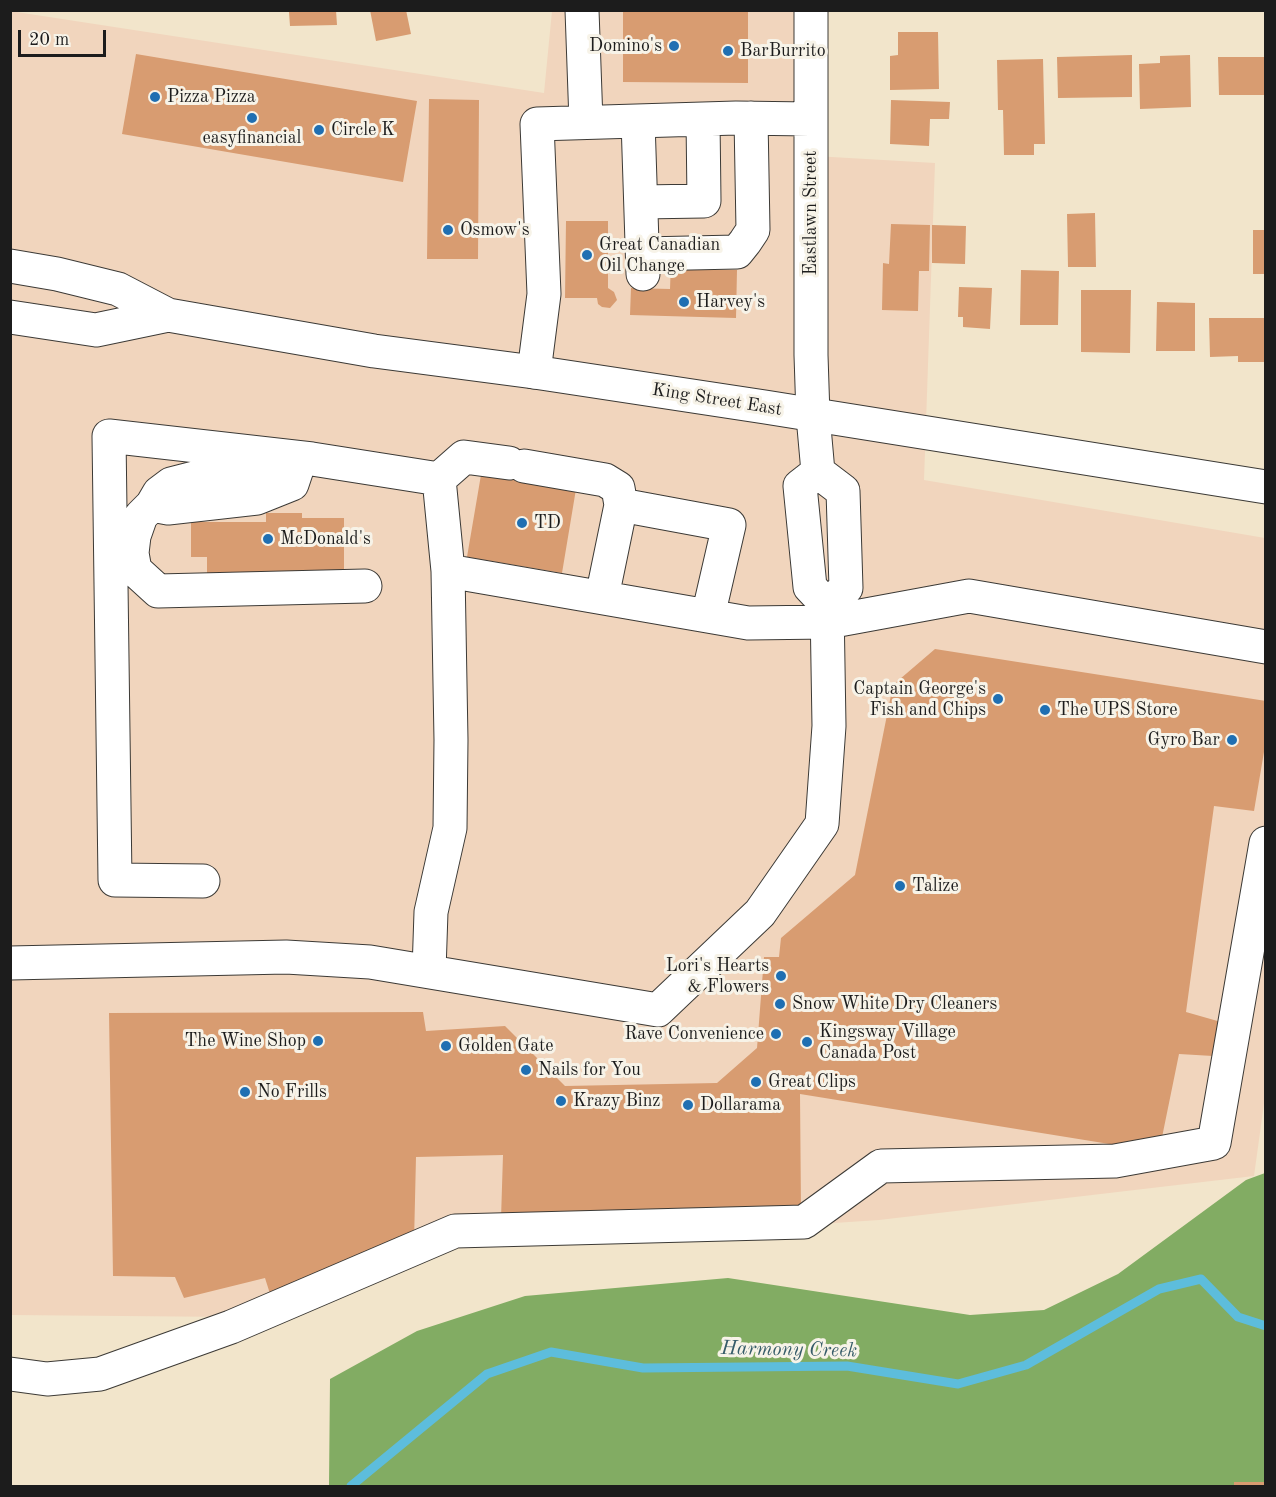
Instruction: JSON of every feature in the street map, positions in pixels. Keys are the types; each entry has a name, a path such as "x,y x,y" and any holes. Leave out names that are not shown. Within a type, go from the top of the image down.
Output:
{"main road":[{"path":"582,10 586,122"},
{"name":"Eastlawn Street","path":"811,10 813,416 818,472 843,491 846,588 827,613"},
{"path":"638,121 643,264 737,252 745,242 753,230 751,118"},
{"path":"534,372 544,294 537,123 751,118 810,119"},
{"path":"640,202 704,201 703,119"},
{"name":"King Street East","path":"10,266 57,274 118,289 168,315 374,351 534,372 1266,487"},
{"name":"King Street East","path":"10,317 96,330 168,315"},
{"path":"203,881 115,880 110,436 304,464 439,479 464,457 605,480 618,488 621,505 602,597"},
{"path":"304,464 292,484 257,498 168,508 152,505 141,516 134,536 132,553 135,570 158,591 365,586"},
{"path":"429,970 431,912 450,828 448,571 439,479"},
{"path":"621,505 729,525 708,616"},
{"path":"448,571 748,623 969,596 1266,647"},
{"path":"10,963 286,957 370,962 429,970 658,1010 760,913 822,824 829,726 827,613"},
{"path":"10,1374 47,1379 100,1374 231,1327 455,1231 804,1222 882,1166 1114,1161 1215,1143 1266,843"}],"shaded area":[{"path":"10,11 544,93 552,11 795,11 797,155 935,163 924,480 1265,538 1266,1089 1254,1176 879,1220 431,1250 235,1317 11,1315"}],"green space":[{"path":"1265,1173 1265,1486 329,1486 330,1379 417,1331 525,1296 728,1278 970,1315 1044,1310 1118,1274 1246,1180"}],"building":[{"path":"336,10 337,25 290,26 289,12"},
{"path":"370,10 406,10 411,34 376,41"},
{"path":"623,10 748,10 748,83 623,82"},
{"path":"898,32 938,32 939,89 890,90 890,56 898,55"},
{"path":"136,54 417,101 403,182 122,134"},
{"path":"1132,55 1132,97 1058,98 1057,57"},
{"path":"1190,55 1191,107 1140,109 1139,64 1160,63 1160,56"},
{"path":"1218,57 1266,57 1266,95 1219,95"},
{"path":"1043,59 1045,144 1034,144 1034,155 1004,155 1003,110 998,110 997,60"},
{"path":"429,99 479,100 478,259 427,259"},
{"path":"891,100 950,102 949,119 930,119 929,146 890,144"},
{"path":"1095,213 1096,267 1068,267 1067,214"},
{"name":"Great Canadian Oil Change","path":"566,221 608,221 608,288 614,292 617,300 610,308 598,304 597,298 565,298"},
{"path":"891,224 930,225 929,271 919,271 918,311 882,310 883,263 889,264"},
{"path":"932,225 966,226 965,264 932,263"},
{"path":"1253,230 1266,230 1266,274 1253,274"},
{"name":"Harvey's","path":"671,261 703,262 703,270 737,270 736,318 630,315 631,288 670,289"},
{"path":"1021,270 1059,271 1058,325 1020,325"},
{"path":"959,287 992,288 990,329 963,327 963,317 958,317"},
{"path":"1081,290 1131,290 1130,353 1081,352"},
{"path":"1157,302 1195,303 1195,351 1156,351"},
{"path":"1209,318 1266,318 1266,362 1238,362 1238,356 1210,357"},
{"name":"TD","path":"482,469 576,489 562,573 467,557"},
{"name":"McDonald's","path":"266,513 302,513 302,518 344,518 344,570 297,571 297,578 207,581 207,557 191,557 191,522 266,522"},
{"path":"935,649 1266,701 1266,740 1254,811 1214,806 1186,1012 1221,1022 1213,1056 1179,1054 1159,1152 800,1094 801,1212 501,1219 503,1155 416,1157 414,1242 272,1300 265,1278 184,1298 175,1277 113,1276 109,1013 423,1012 426,1031 505,1026 565,1086 717,1083 757,1048 764,957 779,957 781,938 855,875 893,685"},
{"path":"1234,1482 1266,1482 1266,1486 1234,1486"}],"waterway":[{"name":"Harmony Creek","path":"351,1486 487,1374 551,1352 643,1368 847,1366 958,1384 1026,1365 1159,1289 1201,1279 1238,1317 1266,1326"}],"place":[{"name":"Domino's","path":"674,46"},
{"name":"BarBurrito","path":"728,51"},
{"name":"Pizza Pizza","path":"155,97"},
{"name":"easyfinancial","path":"252,118"},
{"name":"Circle K","path":"319,130"},
{"name":"Osmow's","path":"448,230"},
{"name":"Great Canadian Oil Change","path":"587,255"},
{"name":"Harvey's","path":"684,302"},
{"name":"TD","path":"522,523"},
{"name":"McDonald's","path":"268,539"},
{"name":"Captain George's Fish and Chips","path":"998,699"},
{"name":"The UPS Store","path":"1045,710"},
{"name":"Gyro Bar","path":"1232,740"},
{"name":"Talize","path":"900,886"},
{"name":"Lori's Hearts & Flowers","path":"781,976"},
{"name":"Snow White Dry Cleaners","path":"780,1004"},
{"name":"Rave Convenience","path":"776,1034"},
{"name":"The Wine Shop","path":"318,1041"},
{"name":"Kingsway Village Canada Post","path":"807,1042"},
{"name":"Golden Gate","path":"446,1046"},
{"name":"Nails for You","path":"526,1070"},
{"name":"Great Clips","path":"756,1082"},
{"name":"No Frills","path":"245,1092"},
{"name":"Krazy Binz","path":"561,1101"},
{"name":"Dollarama","path":"688,1105"}]}
